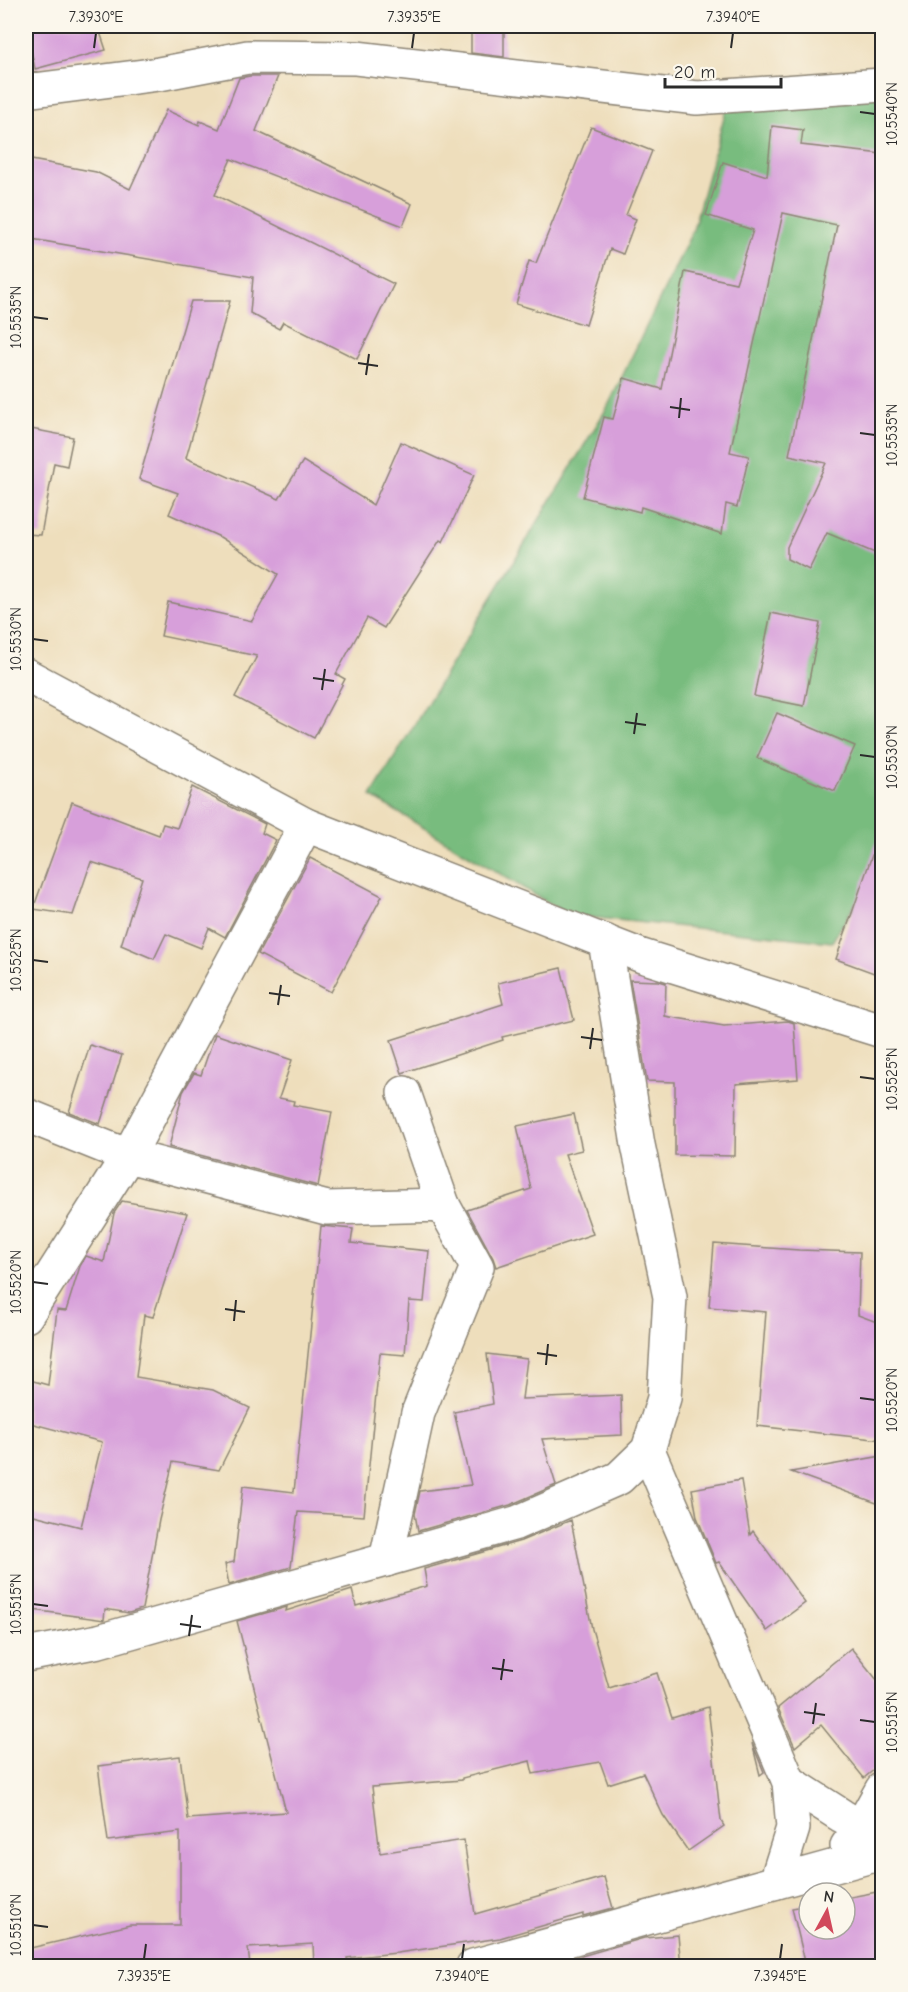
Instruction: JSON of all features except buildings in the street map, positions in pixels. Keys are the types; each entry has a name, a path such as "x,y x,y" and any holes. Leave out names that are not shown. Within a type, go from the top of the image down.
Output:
{"street":[{"path":"26,91 159,74 248,57 356,58 697,99 882,85"},
{"path":"26,675 306,825 642,956 882,1031"},
{"path":"26,1316 128,1156 306,825"},
{"path":"26,1655 99,1641 516,1524 619,1478 648,1450 664,1398 670,1297 638,1145 605,941"},
{"path":"386,1560 418,1413 477,1266 443,1204 404,1093"},
{"path":"26,1115 128,1156 327,1208 443,1204"},
{"path":"648,1450 789,1782 793,1828 776,1882"},
{"path":"789,1782 872,1833"},
{"path":"832,1866 872,1833 882,1789"},
{"path":"473,1966 882,1852"}],"green space":[{"path":"882,95 882,860 832,942 568,915 371,796 607,408 693,230 726,110"}]}
